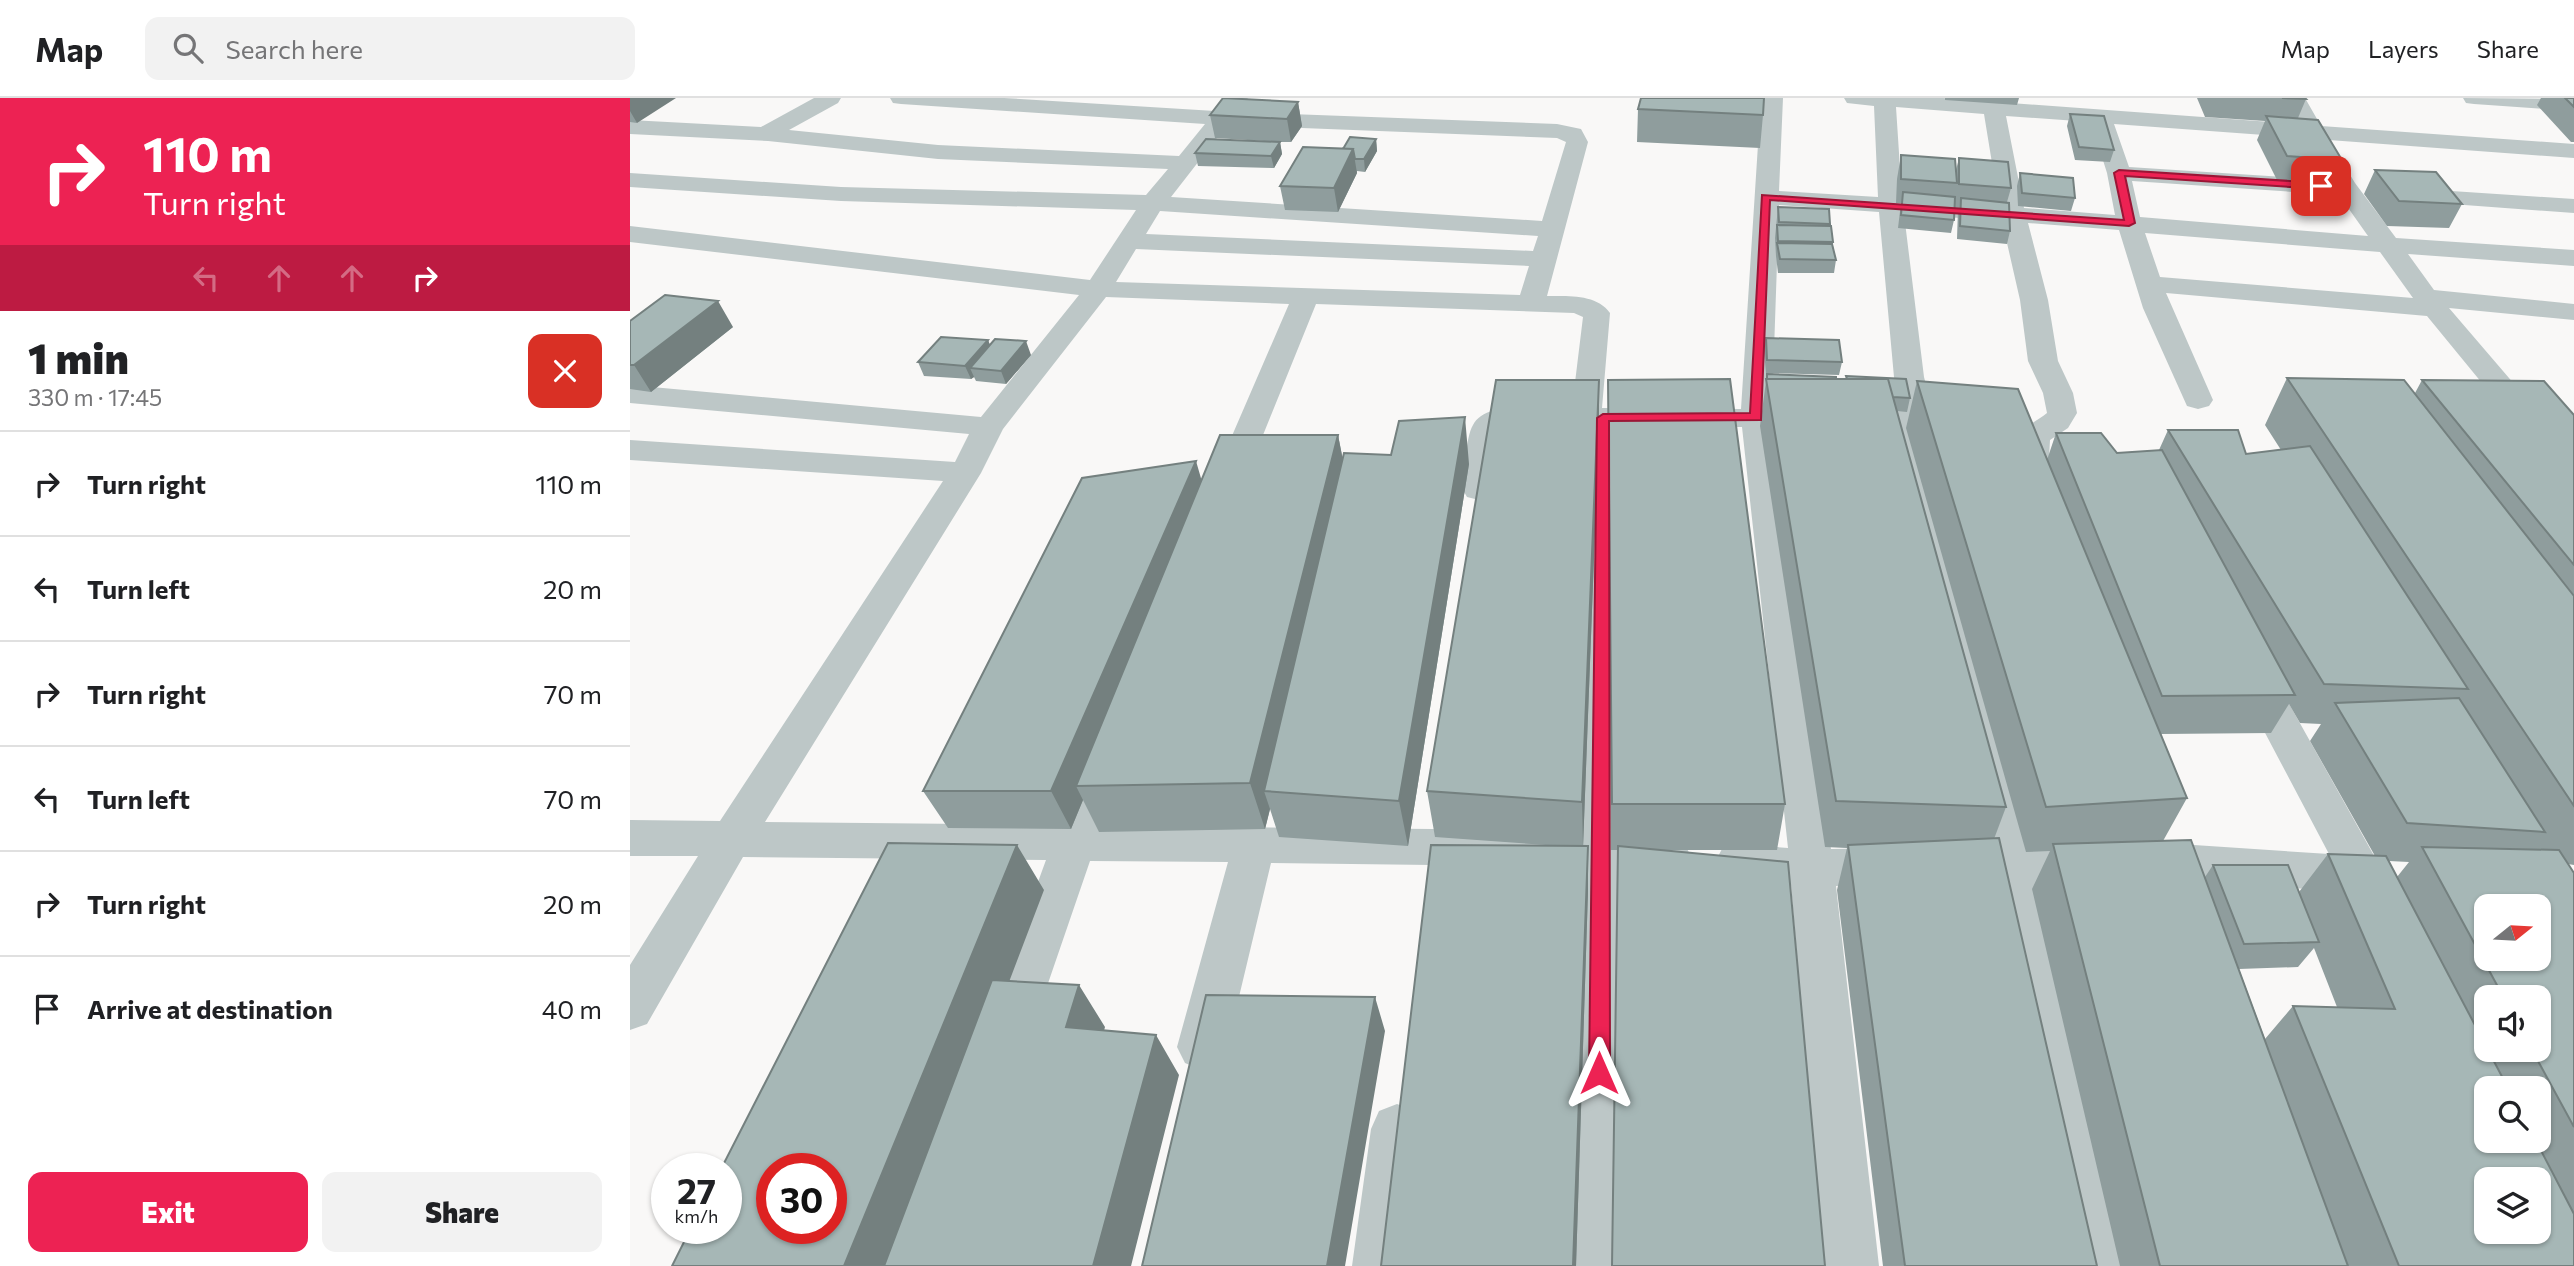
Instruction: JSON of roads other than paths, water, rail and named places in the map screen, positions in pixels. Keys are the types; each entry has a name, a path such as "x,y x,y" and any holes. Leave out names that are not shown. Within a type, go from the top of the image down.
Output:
{"street":[{"path":"638,217 684,183 830,98"},
{"path":"901,98 1228,108 1573,134 1577,142 1531,304"},
{"path":"1772,98 1756,417 1812,868 1850,1266"},
{"path":"2294,98 2312,130 2364,191 2389,246 2430,303 2574,475"},
{"path":"2474,98 2574,105"},
{"path":"2112,1266 1922,420 1909,392 1889,204 1870,99 1932,101 1994,108 2574,151"},
{"path":"630,1007 732,838 965,473 989,427 1098,289 1153,202 1228,108"},
{"path":"1994,108 2014,214 2035,300 2043,361 2059,393 2062,413 2057,421 2022,434 2057,523"},
{"path":"2100,115 2119,173 2129,223 2157,308 2198,400"},
{"path":"630,127 765,134 938,152 1184,163"},
{"path":"2119,173 2574,206"},
{"path":"630,180 841,194 1153,202 1552,229"},
{"path":"1766,197 1889,204 2389,246 2574,258"},
{"path":"638,217 1098,289 1579,305 1596,313 1594,418 1601,853 1598,1266"},
{"path":"1127,241 1543,259"},
{"path":"2151,284 2574,312"},
{"path":"1214,514 1306,296"},
{"path":"630,394 989,427"},
{"path":"1475,522 1487,427 1497,419 1510,416 1922,420"},
{"path":"630,450 965,473"},
{"path":"2239,648 2383,876 2387,923"},
{"path":"997,1061 1074,843 1123,729"},
{"path":"630,838 732,838 938,822 1074,843 1432,847 1601,853 1812,868 2179,862 2383,876"},
{"path":"911,879 938,822"},
{"path":"1190,1095 1254,845"},
{"path":"1380,1266 1402,1090"}]}
